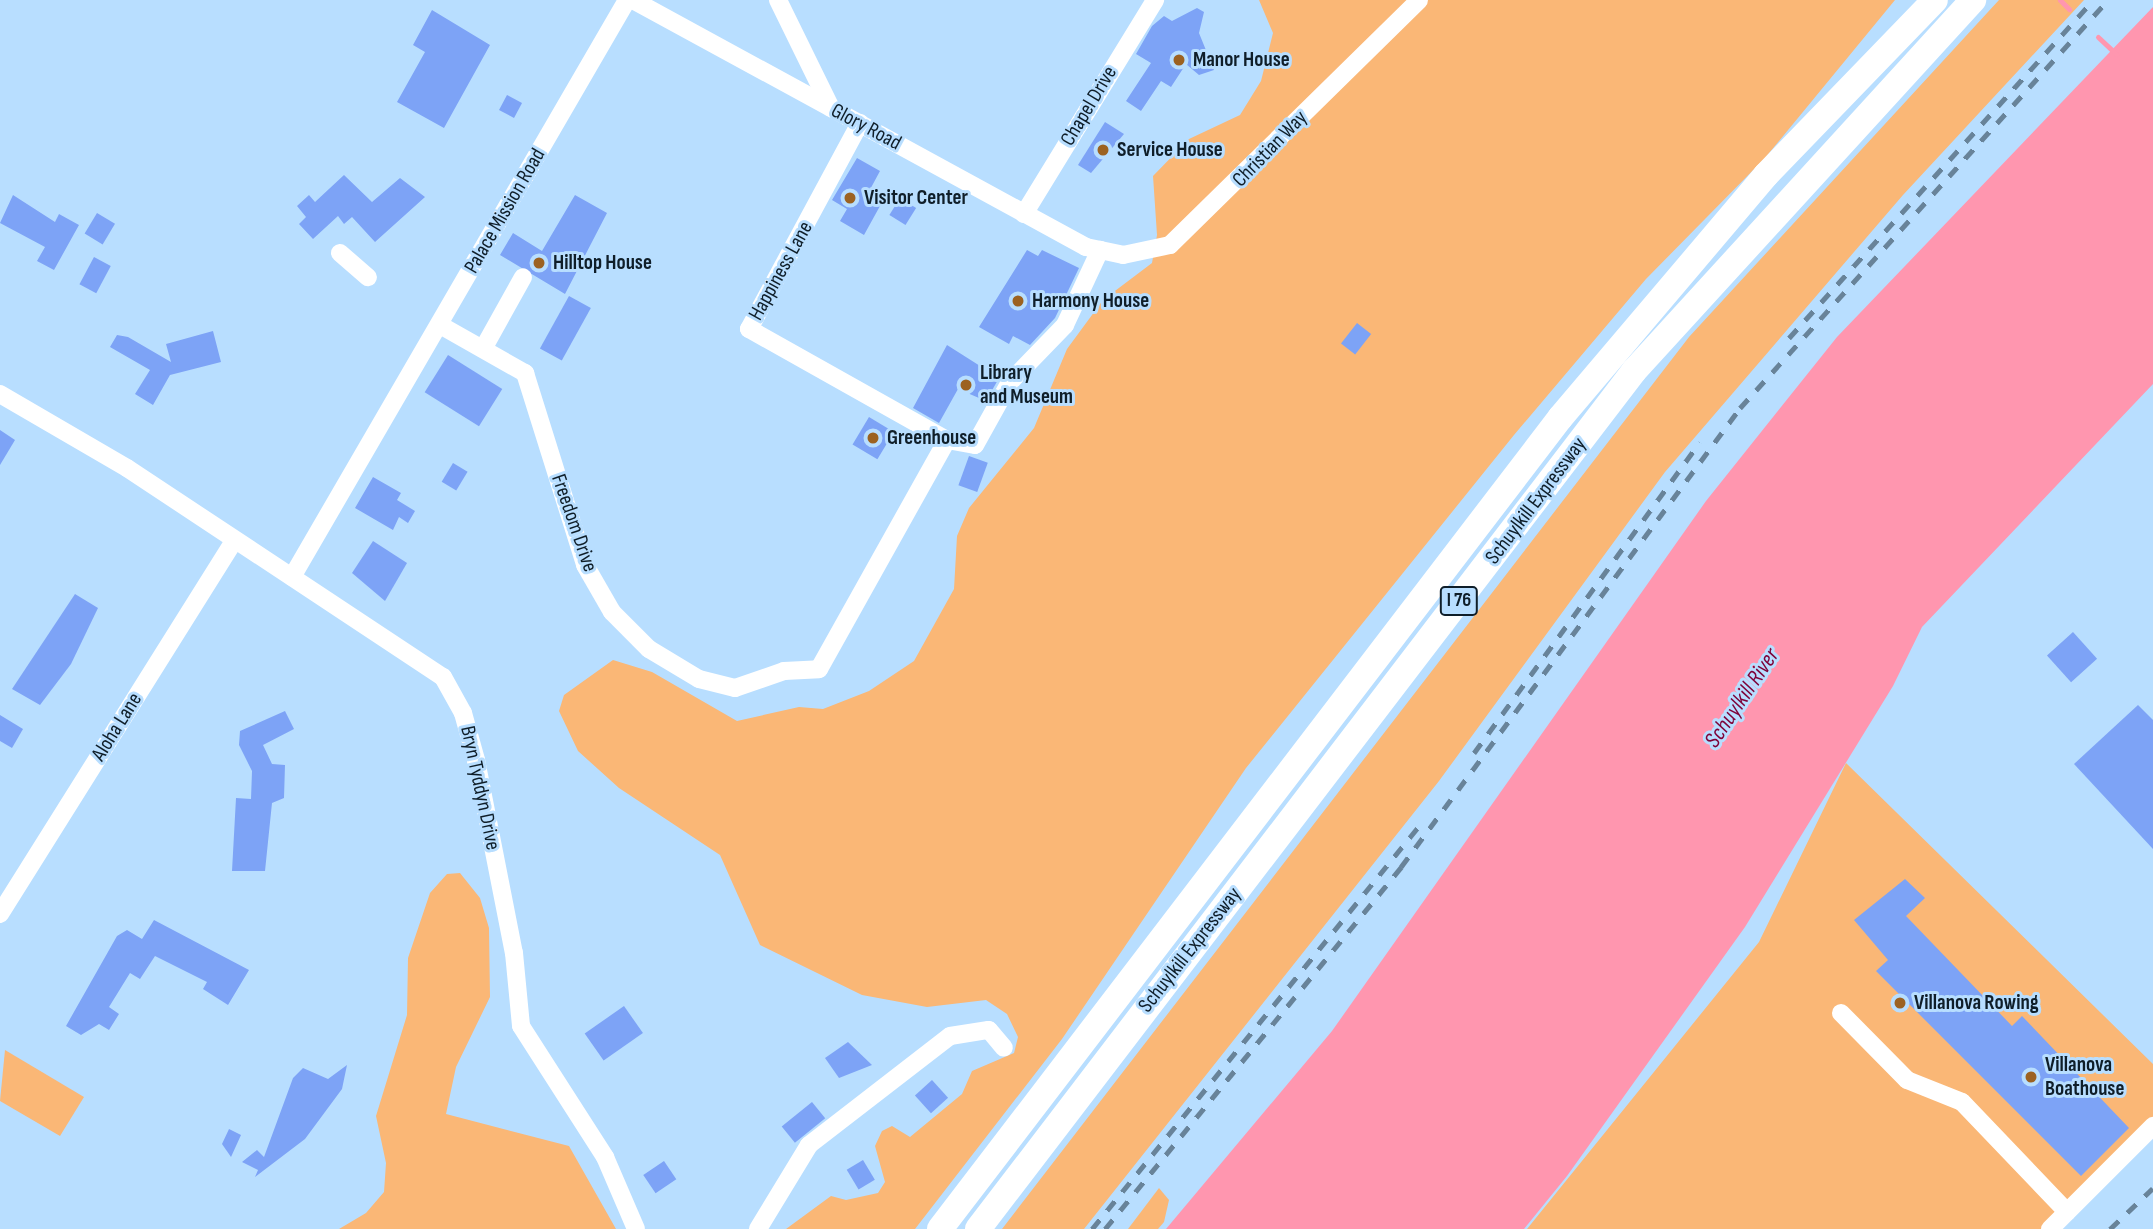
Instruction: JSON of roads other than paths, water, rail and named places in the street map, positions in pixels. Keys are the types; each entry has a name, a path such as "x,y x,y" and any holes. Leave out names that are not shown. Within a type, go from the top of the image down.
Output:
{"highway":[{"name":"Schuylkill Expressway","path":"940,1229 1560,418 1766,175 1935,0"},
{"name":"Schuylkill Expressway","path":"978,1229 1634,371 1973,0"}],"street":[{"name":"Palace Mission Road","path":"292,577 627,0"},
{"name":"Glory Road","path":"633,0 1024,214 1100,250"},
{"path":"778,0 831,108"},
{"name":"Chapel Drive","path":"1024,214 1155,0"},
{"name":"Christian Way","path":"1100,250 1146,255 1170,245 1419,0"},
{"name":"Happiness Lane","path":"860,123 749,329 947,440"},
{"path":"947,440 975,445 1010,383 1065,325 1100,250"},
{"path":"340,253 368,277"},
{"path":"483,349 523,277"},
{"name":"Freedom Drive","path":"440,325 525,373 585,565 612,612 649,649 699,679 735,688 784,671 819,669 947,440"},
{"name":"Bryn Tyddyn Drive","path":"0,394 292,577 443,677 463,713 514,953 521,1026 605,1157 636,1229"},
{"name":"Aloha Lane","path":"0,914 234,541"},
{"path":"1841,1013 1907,1080 1962,1102 2067,1212"},
{"path":"758,1229 809,1145 950,1036 989,1030 1004,1048"},
{"path":"2050,1229 2153,1126"}],"water":[{"name":"Schuylkill River","path":"2153,7 2153,384 1922,627 1893,686 1745,927 1567,1176 1524,1229 1166,1229 1332,1031 1706,501 1837,337"}],"waterway":[{"path":"2060,0 2069,9"},
{"path":"2098,37 2116,54"}],"railway":[{"path":"1789,338 2093,0"},
{"path":"1105,1229 1401,867 1740,408 2108,0"},
{"path":"1474,753 1700,442"},
{"path":"1092,1229 1419,826"},
{"path":"2110,1229 2153,1188"}],"place":[{"name":"Manor House","path":"1179,60"},
{"name":"Service House","path":"1103,150"},
{"name":"Visitor Center","path":"850,198"},
{"name":"Hilltop House","path":"539,263"},
{"name":"Harmony House","path":"1018,301"},
{"name":"Library and Museum","path":"966,385"},
{"name":"Greenhouse","path":"873,438"},
{"name":"Villanova Rowing","path":"1900,1003"},
{"name":"Villanova Boathouse","path":"2031,1077"}]}
